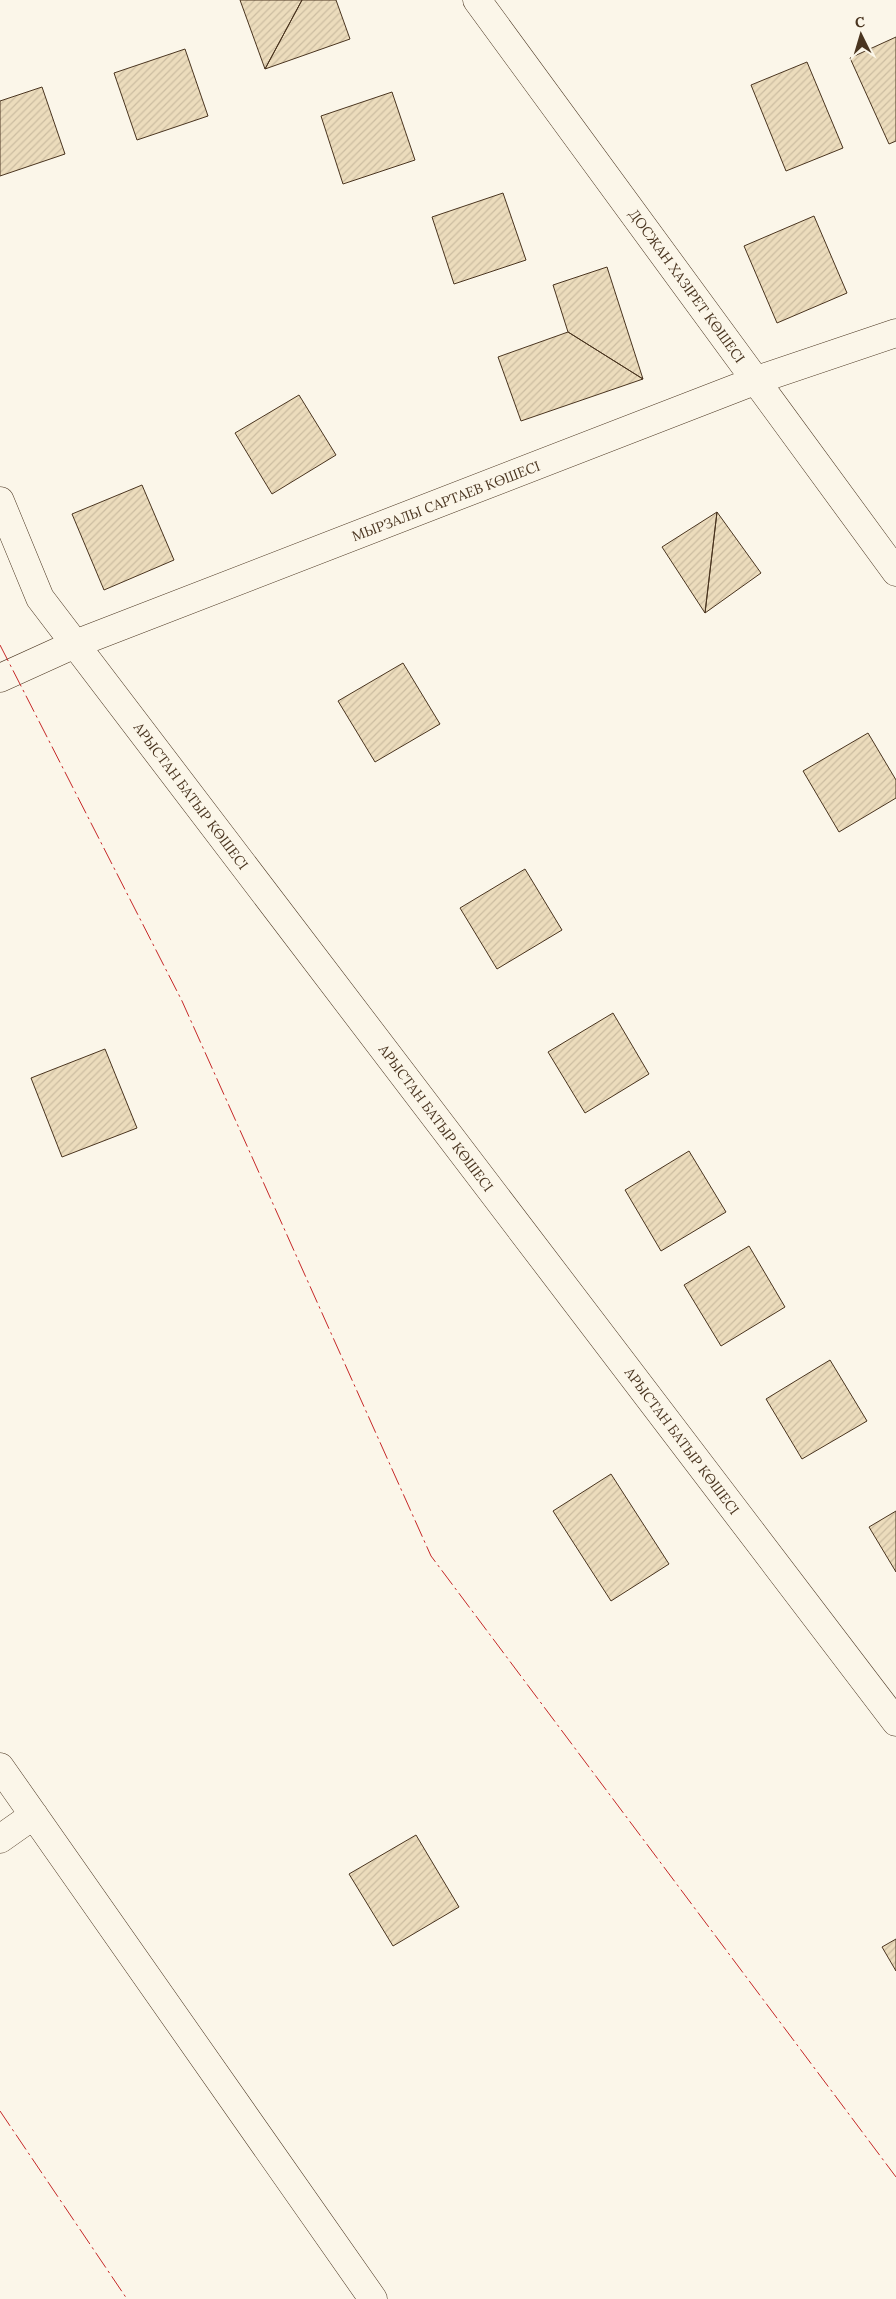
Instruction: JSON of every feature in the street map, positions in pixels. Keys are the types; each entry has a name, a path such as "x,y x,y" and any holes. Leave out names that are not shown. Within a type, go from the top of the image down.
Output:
{"street":[{"name":"ДОСЖАН ХАЗІРЕТ КӨШЕСІ","path":"477,0 896,572"},
{"name":"МЫРЗАЛЫ САРТАЕВ КӨШЕСІ","path":"0,678 75,644 757,380 896,333"},
{"name":"АРЫСТАН БАТЫР КӨШЕСІ","path":"0,501 40,598 896,1722"},
{"path":"0,1767 373,2299"},
{"path":"0,1839 34,1815"}],"building":[{"path":"240,0 302,0 265,69"},
{"path":"302,0 336,0 350,39 265,69"},
{"path":"896,37 896,141 889,144 850,58"},
{"path":"185,49 208,116 137,140 114,73"},
{"path":"807,62 843,148 786,171 751,85"},
{"path":"42,87 65,154 0,176 0,101"},
{"path":"392,92 415,160 343,184 321,116"},
{"path":"503,193 526,260 454,284 432,217"},
{"path":"814,216 847,293 777,323 744,246"},
{"path":"607,267 643,379 568,332 553,285"},
{"path":"568,332 643,379 521,421 498,357"},
{"path":"299,395 336,455 272,494 235,433"},
{"path":"142,485 174,560 104,590 72,514"},
{"path":"717,512 705,613 662,547"},
{"path":"717,512 761,573 705,613"},
{"path":"403,663 440,724 375,762 338,701"},
{"path":"868,733 896,780 896,798 839,832 803,771"},
{"path":"525,869 562,930 497,969 460,908"},
{"path":"613,1013 649,1074 585,1113 548,1052"},
{"path":"105,1049 137,1128 62,1157 31,1078"},
{"path":"689,1151 726,1212 661,1251 625,1190"},
{"path":"749,1246 785,1307 721,1346 684,1285"},
{"path":"830,1360 867,1421 802,1459 766,1399"},
{"path":"611,1474 669,1564 611,1601 553,1511"},
{"path":"896,1511 896,1572 869,1527"},
{"path":"416,1835 459,1907 393,1946 349,1874"},
{"path":"896,1939 896,1971 882,1947"}],"power":[{"path":"0,645 182,1001 431,1556 896,2177"},
{"path":"0,2111 127,2299"}]}
